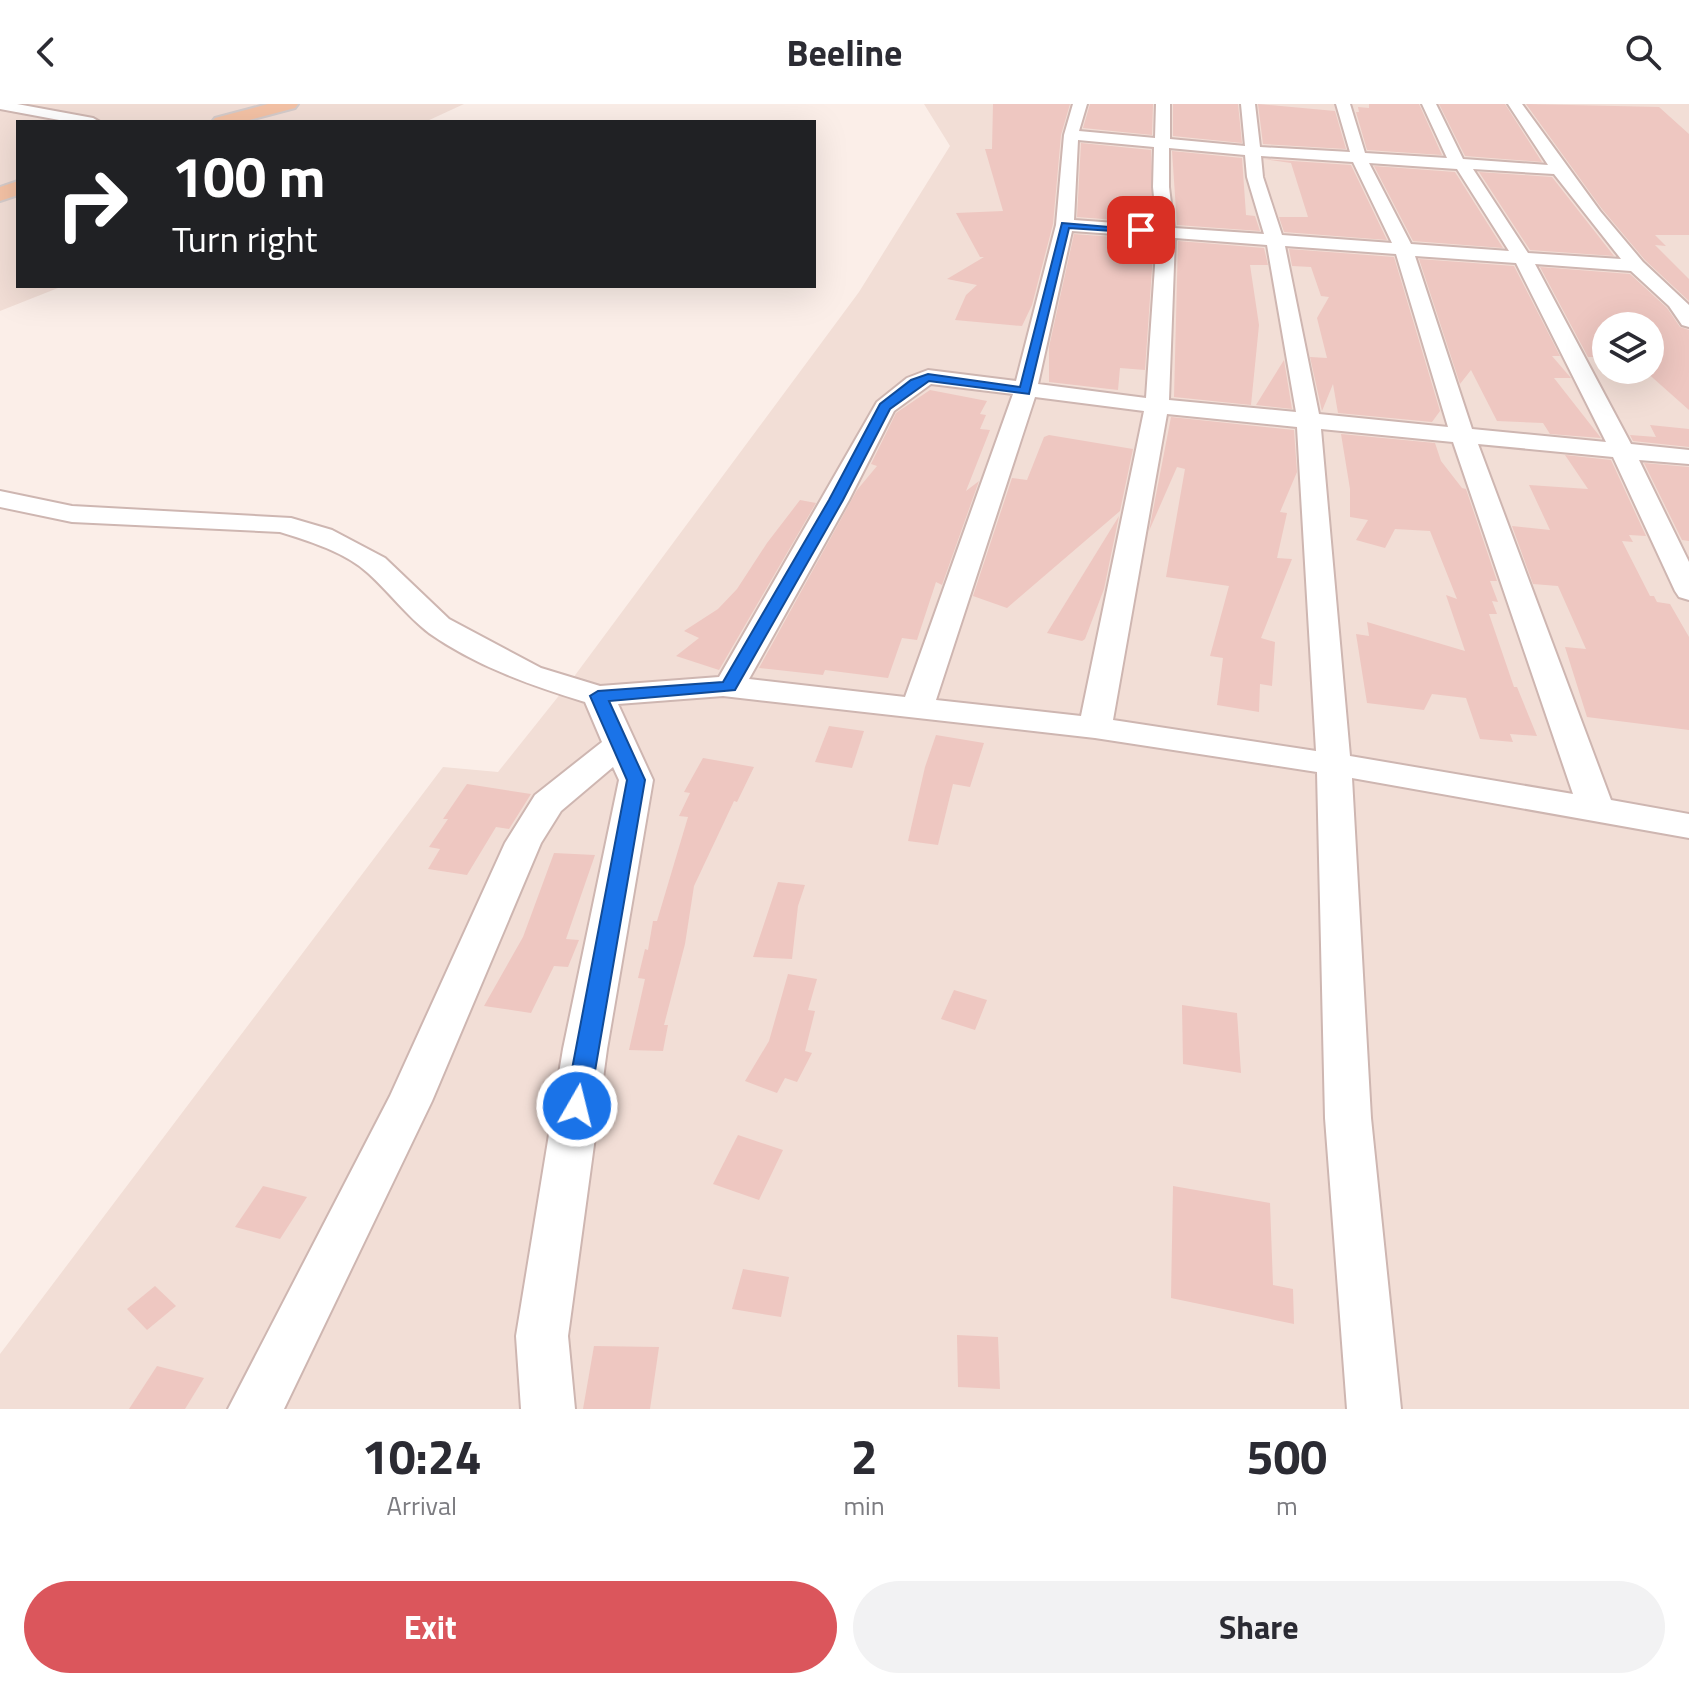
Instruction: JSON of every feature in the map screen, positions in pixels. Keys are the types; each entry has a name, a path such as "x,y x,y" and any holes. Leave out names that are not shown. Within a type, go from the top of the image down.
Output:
{"main road":[{"path":"229,120 289,104"}],"street":[{"path":"916,710 1025,392 1065,225 1071,135 1080,104"},
{"path":"1095,728 1157,406 1166,232 1161,143 1163,104"},
{"path":"1248,104 1255,177 1275,240 1309,422 1334,764 1348,1118 1374,1409"},
{"path":"1343,104 1359,158 1404,249 1463,437 1597,812"},
{"path":"1429,104 1460,164 1523,259 1622,450 1689,591"},
{"path":"1515,104 1559,170 1636,266 1677,302 1689,321"},
{"path":"8,107 82,120"},
{"path":"1071,135 1253,151 1559,170"},
{"path":"1065,225 1636,266"},
{"path":"729,687 836,500 885,407 915,383 928,377 1025,392 1309,422 1689,457"},
{"path":"0,499 72,514 282,524 322,536 375,564 438,625 479,650 530,675 598,696 729,687 1095,728 1334,764 1689,826"},
{"path":"548,1409 542,1336 585,1049 636,780 598,696"},
{"path":"255,1409 410,1101 523,843 548,803 619,745"}],"shaded area":[{"path":"0,104 464,104 429,120 16,120 16,288 58,288 0,311"},
{"path":"924,104 1689,104 1689,1409 0,1409 0,1354 443,767 498,772 573,678 859,292 950,146"}],"building":[{"path":"993,104 1070,104 1061,135 1053,224 1032,305 1022,326 955,320 966,295 977,285 947,279 984,257 980,257 956,213 1003,211 985,149 992,149"},
{"path":"1090,104 1153,104 1152,135 1083,128"},
{"path":"1173,104 1238,104 1242,143 1173,136"},
{"path":"1258,104 1335,111 1346,149 1263,144"},
{"path":"1369,104 1419,104 1442,155 1367,150 1356,112 1359,112 1358,107 1369,108"},
{"path":"1439,104 1505,104 1542,162 1465,156"},
{"path":"1526,104 1659,107 1689,134 1689,235 1655,235 1666,246 1655,245 1689,279 1689,301 1645,260 1602,209"},
{"path":"1081,143 1151,150 1154,223 1077,217"},
{"path":"1172,151 1242,158 1246,215 1255,216 1260,231 1177,225"},
{"path":"1264,159 1351,165 1387,240 1284,232 1279,217 1308,217 1291,163"},
{"path":"1374,166 1455,172 1503,248 1413,241"},
{"path":"1479,172 1552,177 1614,256 1530,250"},
{"path":"1074,234 1154,240 1145,370 1120,368 1118,390 1049,382 1049,347"},
{"path":"1178,241 1264,248 1268,265 1250,265 1259,325 1251,405 1174,397"},
{"path":"1289,249 1394,257 1440,411 1432,422 1338,413 1333,384 1322,411 1310,357 1327,358 1317,318 1329,297 1321,296 1311,267 1292,266"},
{"path":"1419,259 1514,266 1560,356 1552,356 1571,378 1554,378 1601,438 1550,434 1543,423 1497,421 1471,370 1460,384"},
{"path":"1540,267 1630,274 1667,308 1680,327 1689,330 1689,410 1660,384 1664,384 1664,312 1592,312 1592,357 1588,357"},
{"path":"1284,360 1292,409 1256,405"},
{"path":"930,390 987,401 980,414 986,415 980,429 990,430 966,491 979,481 942,585 936,582 917,640 902,638 888,678 825,670 823,675 759,668 857,490 877,466 871,464 896,413"},
{"path":"1171,417 1294,430 1297,472 1280,512 1287,513 1277,558 1292,559 1261,638 1275,642 1272,686 1260,684 1259,712 1217,705 1223,658 1210,656 1229,586 1166,577 1185,469 1177,467 1149,531"},
{"path":"1650,425 1689,429 1689,447 1633,441 1630,435 1656,437"},
{"path":"1341,434 1435,443 1441,461 1466,489 1497,581 1490,581 1498,602 1492,601 1497,614 1489,614 1514,687 1517,687 1537,736 1510,734 1513,742 1480,739 1466,698 1432,694 1424,710 1367,703 1356,634 1369,636 1367,622 1465,651 1446,595 1457,599 1430,531 1395,529 1385,548 1356,540 1368,520 1350,517 1350,489"},
{"path":"1049,435 1133,449 1120,511 1007,608 973,596 1012,478 1027,480 1044,437"},
{"path":"1565,455 1611,460 1646,536 1629,535 1633,542 1622,541 1650,596 1654,596 1657,602 1670,604 1689,637 1689,730 1587,717 1565,647 1586,649 1558,586 1533,584 1512,526 1550,530 1529,485 1588,489"},
{"path":"1644,463 1689,467 1689,541 1682,540"},
{"path":"800,500 816,503 719,670 676,656 699,638 684,631 718,609 737,589"},
{"path":"1119,516 1104,589 1085,639 1082,641 1047,633"},
{"path":"829,726 864,731 852,768 815,762"},
{"path":"936,735 984,743 970,787 953,784 938,845 908,841 925,767"},
{"path":"703,758 754,767 737,802 734,801 694,886 685,944 664,1025 668,1025 663,1051 629,1050 645,979 638,978 645,949 648,950 653,921 657,921 688,817 679,816 690,793 684,792"},
{"path":"467,784 531,794 509,829 496,827 467,875 428,869 440,849 429,847 448,819 443,819"},
{"path":"554,853 595,855 566,939 579,940 568,967 554,966 531,1013 484,1006 523,937"},
{"path":"778,882 805,885 798,906 792,959 753,957"},
{"path":"788,974 817,979 808,1010 815,1011 805,1051 812,1053 797,1082 785,1078 777,1093 745,1081 769,1041"},
{"path":"954,990 987,1000 975,1030 941,1019"},
{"path":"1182,1005 1237,1013 1241,1073 1183,1064"},
{"path":"738,1135 783,1150 759,1200 713,1184"},
{"path":"263,1186 307,1197 280,1239 235,1227"},
{"path":"1173,1186 1270,1203 1273,1285 1293,1289 1294,1324 1171,1298"},
{"path":"743,1269 789,1277 781,1317 732,1309"},
{"path":"155,1286 176,1306 147,1330 127,1309"},
{"path":"957,1335 998,1337 1000,1389 958,1387"},
{"path":"594,1346 659,1347 650,1409 583,1409"},
{"path":"157,1366 204,1378 185,1409 129,1409"}],"route":[{"path":"577,1106 636,780 598,696 729,687 836,500 885,407 899,394 928,377 1025,392 1065,225 1141,230"}]}
